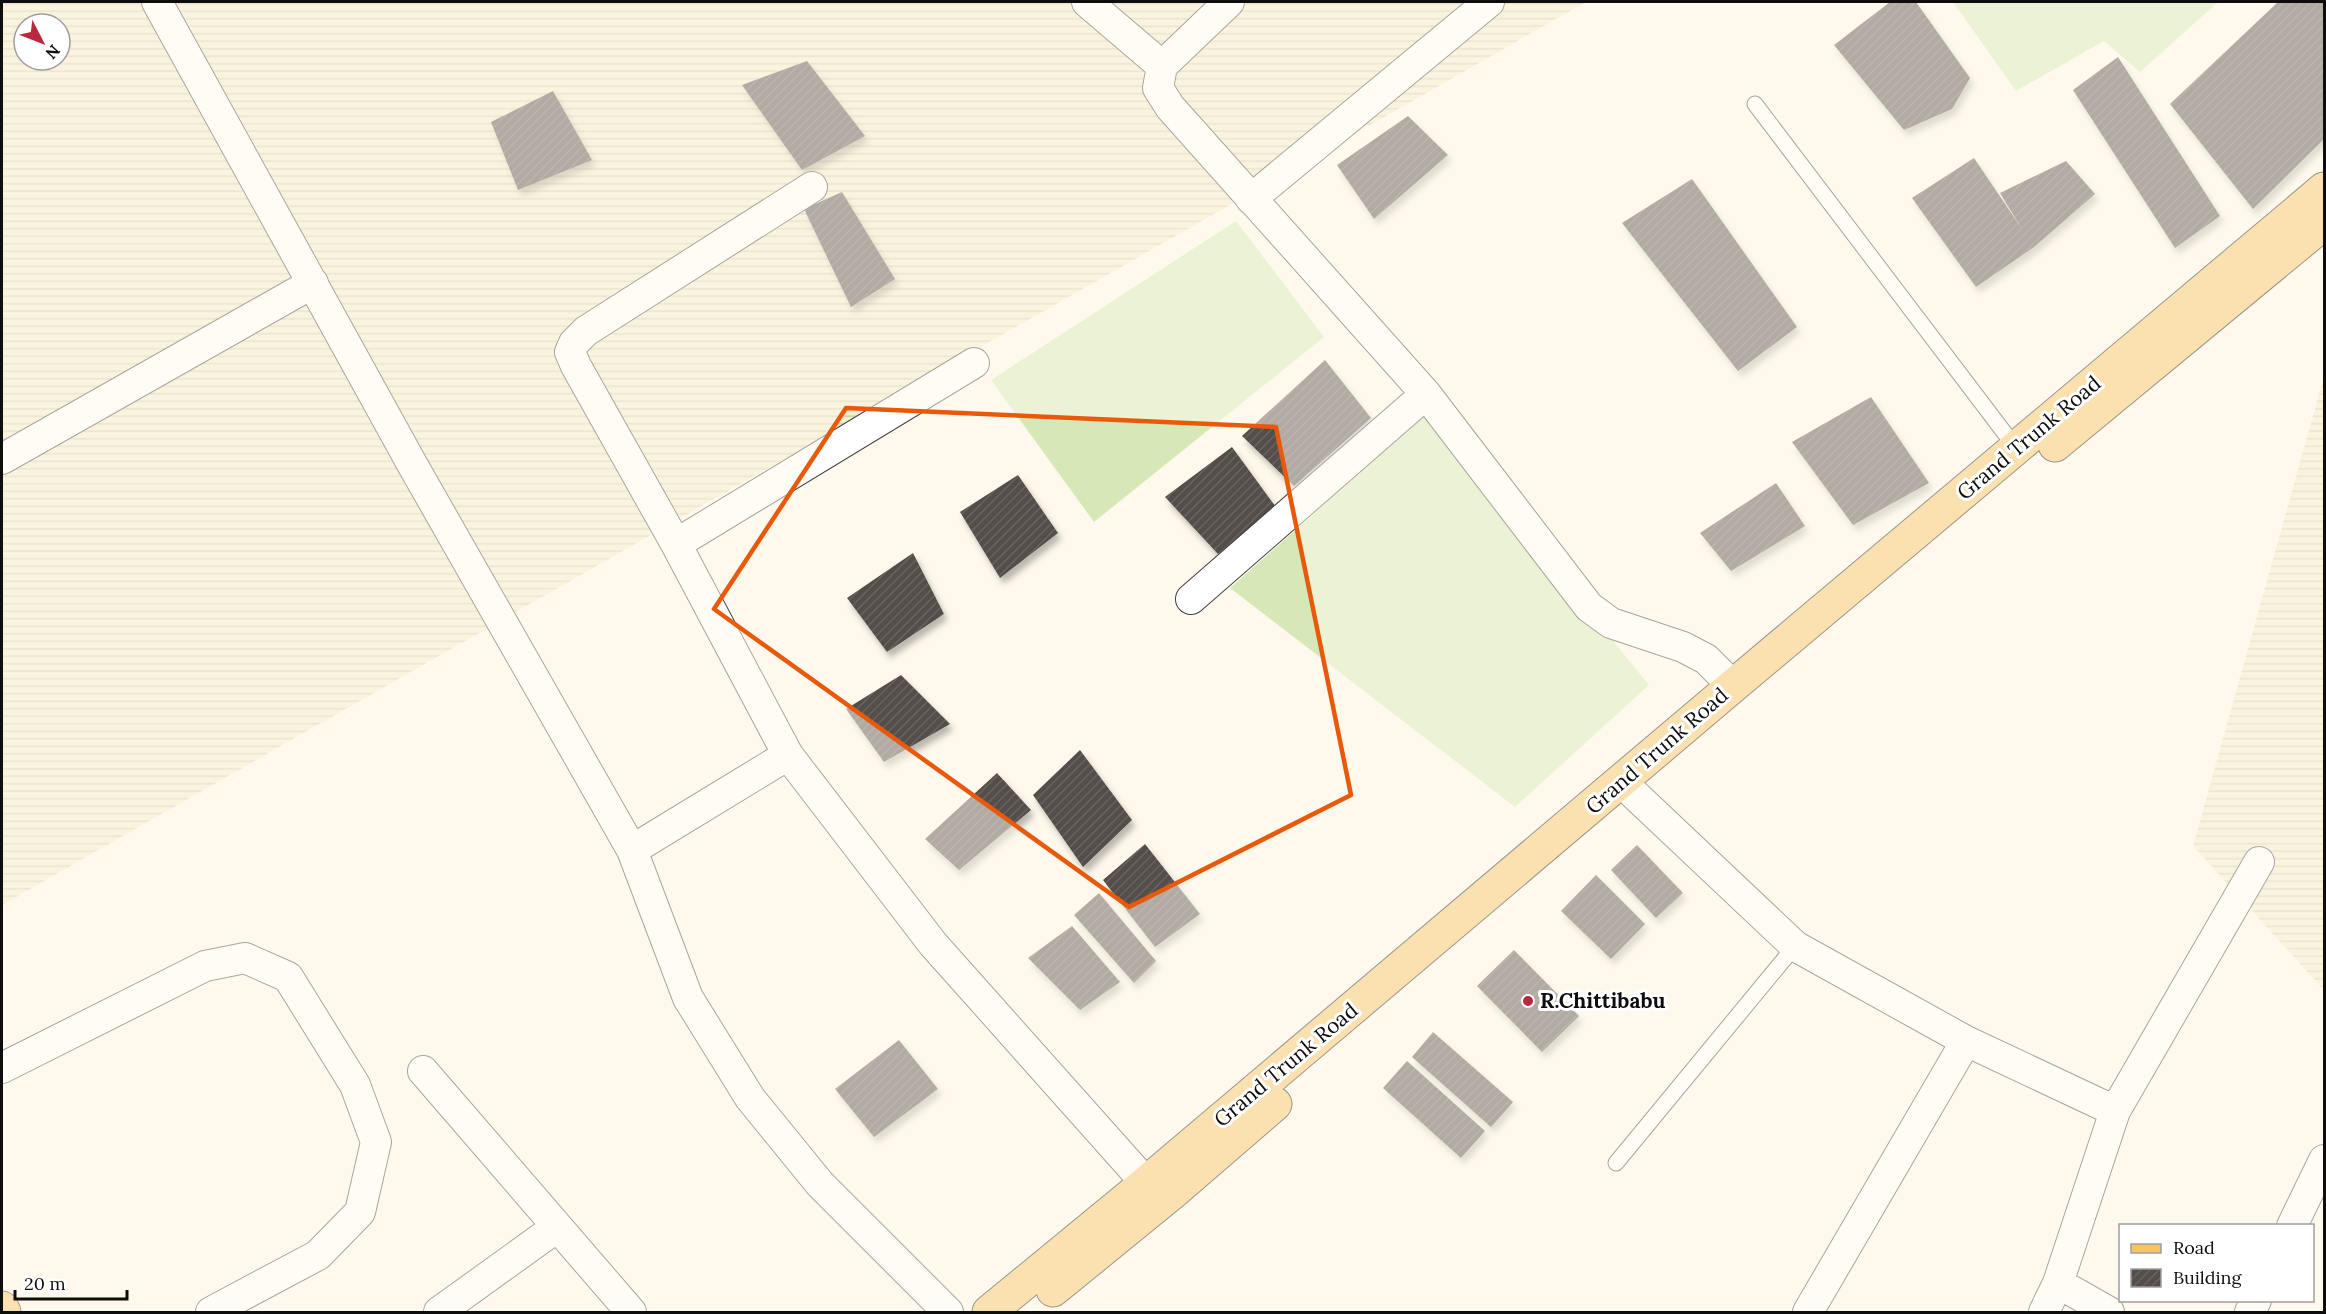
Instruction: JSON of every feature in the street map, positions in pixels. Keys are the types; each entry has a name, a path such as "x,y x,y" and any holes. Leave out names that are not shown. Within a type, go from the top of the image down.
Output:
{"main road":[{"name":"Grand Trunk Road","path":"989,1312 1146,1183 2325,189"},
{"name":"Grand Trunk Road","path":"1024,1312 1172,1193 1634,794 2325,223"},
{"path":"2,1308 4,1312"}],"street":[{"path":"157,2 412,464 632,850 688,998 750,1098 820,1184 948,1312"},
{"path":"1087,2 1162,66"},
{"path":"1229,2 1162,66 1158,88 1170,107 1426,394 1589,607 1611,623 1674,644 1706,659 1733,686"},
{"path":"1251,199 1489,2"},
{"path":"812,187 586,331 574,343 570,352 676,544 788,755 933,944 1146,1183"},
{"path":"2,459 313,283"},
{"path":"676,544 974,363"},
{"path":"1191,599 1426,394"},
{"path":"632,850 788,755"},
{"path":"1634,794 1795,946 1966,1041 2115,1111"},
{"path":"2044,1312 2058,1283 2115,1111 2259,862"},
{"path":"2,1068 205,966 245,958 288,977 355,1084 376,1142 360,1212 318,1255 211,1312"},
{"path":"1808,1312 1966,1041"},
{"path":"423,1071 631,1312"},
{"path":"2293,1224 2325,1160"},
{"path":"439,1312 557,1227"},
{"path":"2058,1283 2109,1312"}],"lane":[{"path":"1755,104 2016,448"},
{"path":"1617,1163 1795,946"}],"highlighted area":[{"path":"846,408 1276,427 1351,795 1129,907 714,609"}],"shaded area":[{"path":"2,2 1586,2 2,905"},
{"path":"2324,376 2324,990 2193,846"}],"green space":[{"path":"1953,2 2218,2 2140,72 2104,41 2016,91"},
{"path":"1236,221 1324,337 1094,522 991,380"},
{"path":"1428,413 1649,685 1515,807 1230,588"}],"building":[{"path":"1890,2 1916,2 1970,78 1952,109 1904,130 1834,45"},
{"path":"2278,2 2324,2 2324,139 2253,209 2170,104"},
{"path":"2118,57 2220,216 2175,248 2073,90"},
{"path":"807,61 865,136 802,170 742,85"},
{"path":"553,91 592,160 518,190 491,122"},
{"path":"1408,116 1448,155 1374,219 1337,165"},
{"path":"1974,158 2022,229 2000,193 2066,161 2095,194 2034,247 1976,287 1912,198"},
{"path":"1692,179 1797,327 1738,371 1622,223"},
{"path":"842,192 895,279 851,307 804,209"},
{"path":"1325,360 1371,418 1294,486 1242,436"},
{"path":"1871,397 1929,483 1853,525 1792,442"},
{"path":"1232,447 1278,510 1218,554 1165,497"},
{"path":"1018,475 1058,533 1000,578 960,512"},
{"path":"1776,483 1805,526 1731,571 1700,533"},
{"path":"913,553 944,614 887,652 847,598"},
{"path":"901,675 950,724 884,762 846,709"},
{"path":"1080,750 1132,820 1083,867 1033,795"},
{"path":"997,773 1031,810 959,870 925,839"},
{"path":"1145,844 1200,914 1155,947 1103,880"},
{"path":"1637,845 1683,893 1656,918 1611,870"},
{"path":"1596,875 1645,924 1611,959 1561,911"},
{"path":"1099,893 1156,961 1134,983 1074,915"},
{"path":"1072,926 1120,982 1080,1010 1028,958"},
{"name":"R.Chittibabu","path":"1514,950 1579,1016 1542,1052 1477,986"},
{"path":"1433,1032 1513,1102 1491,1127 1412,1057"},
{"path":"899,1040 938,1089 874,1137 835,1089"},
{"path":"1407,1061 1485,1131 1461,1158 1383,1088"}],"place":[{"name":"R.Chittibabu","path":"1528,1001"}]}
